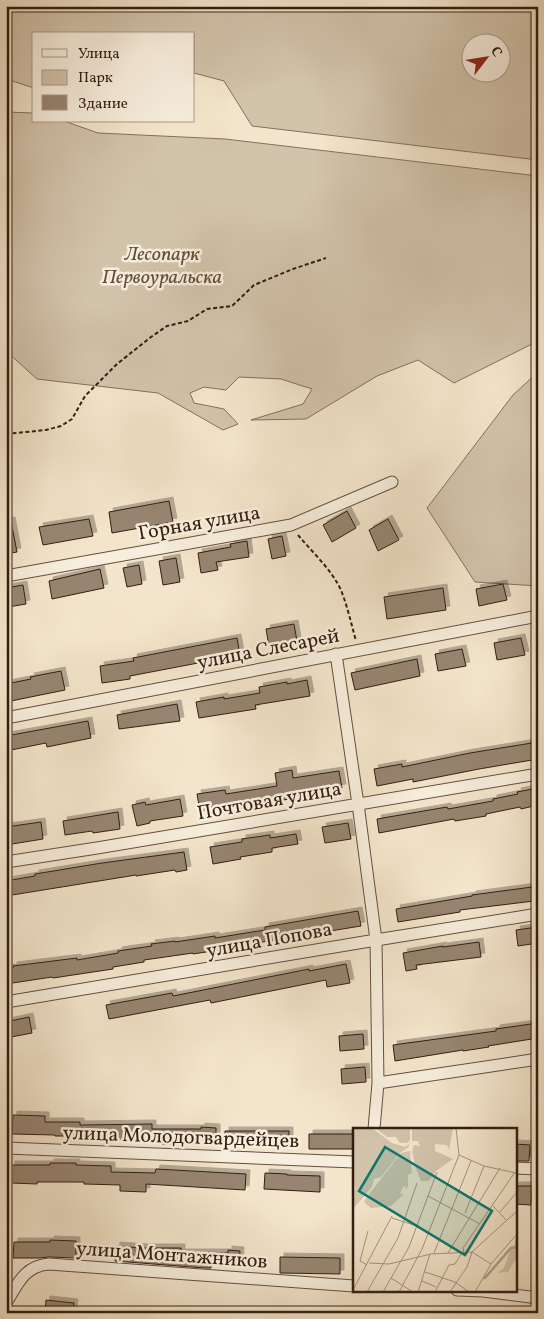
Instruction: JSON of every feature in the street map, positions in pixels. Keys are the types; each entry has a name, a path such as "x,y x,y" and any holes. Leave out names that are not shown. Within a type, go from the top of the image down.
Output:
{"street":[{"name":"Горная улица","path":"6,576 290,525 392,482"},
{"name":"улица Слесарей","path":"6,718 538,616"},
{"path":"336,654 376,940 378,1083 374,1128"},
{"name":"Почтовая улица","path":"6,862 538,774"},
{"name":"улица Попова","path":"6,1002 538,914"},
{"path":"378,1083 538,1059"},
{"name":"улица Молодогвардейцев","path":"6,1148 353,1162"},
{"path":"516,1168 538,1169"},
{"name":"улица Монтажников","path":"6,1304 25,1273 39,1265 49,1264 353,1286"},
{"path":"491,1292 538,1298"},
{"path":"6,1304 13,1313"}],"path":[{"path":"6,434 46,430 61,426 72,419 85,396 117,364 167,326 188,321 207,310 232,306 254,286 293,269 326,258"},
{"path":"290,525 339,587 347,607 357,650"}],"green space":[{"path":"6,6 538,6 538,160 252,126 224,81 195,73 195,32 32,32 32,87 6,79"},
{"name":"Лесопарк Первоуральска","path":"6,112 32,113 32,122 67,122 98,133 225,139 538,176 538,341 454,383 418,360 377,376 306,419 251,420 303,404 312,389 281,379 239,377 226,390 204,387 190,393 194,403 224,409 238,424 223,430 158,393 37,379 6,351"},
{"path":"538,372 538,586 475,582 427,508 513,395"}],"building":[{"path":"169,501 173,522 112,533 109,512"},
{"path":"347,511 356,528 332,542 323,525"},
{"path":"89,519 93,536 43,545 39,527"},
{"path":"388,519 399,540 378,551 369,530"},
{"path":"11,521 17,552 6,554 6,522"},
{"path":"282,536 286,556 272,559 268,539"},
{"path":"247,541 249,557 216,562 218,570 201,573 198,553 231,547 230,544"},
{"path":"176,558 180,582 163,585 159,561"},
{"path":"139,565 142,584 127,587 123,568"},
{"path":"100,569 104,588 52,599 49,581"},
{"path":"503,584 507,600 479,606 476,589"},
{"path":"23,585 26,604 8,607 6,588"},
{"path":"443,588 446,610 387,619 384,597"},
{"path":"294,624 297,641 269,646 266,629"},
{"path":"237,638 240,655 130,676 130,679 102,683 100,666 134,661 133,658"},
{"path":"521,638 525,655 497,660 494,643"},
{"path":"462,649 466,666 438,671 435,654"},
{"path":"417,659 420,676 355,690 351,673"},
{"path":"61,671 65,690 6,702 6,684"},
{"path":"307,680 310,696 255,705 256,709 199,718 196,702 260,693 259,687"},
{"path":"177,704 180,721 119,729 117,715"},
{"path":"88,721 91,738 47,747 46,743 6,751 6,736"},
{"path":"538,742 538,759 413,782 413,779 377,786 374,769 402,764 402,767"},
{"path":"292,770 293,778 339,771 342,788 296,795 296,798 263,803 264,805 236,809 235,806 200,811 197,794 225,790 226,794 277,786 275,773"},
{"path":"538,788 538,805 486,814 486,816 455,821 454,819 379,833 377,819 493,801 493,799 518,794 517,792"},
{"path":"180,799 183,816 150,821 150,823 137,826 132,805 145,802 146,805"},
{"path":"118,812 120,829 65,835 63,821"},
{"path":"41,822 43,839 6,845 6,827"},
{"path":"348,823 351,839 325,843 322,827"},
{"path":"296,834 298,844 272,848 272,852 213,864 210,847 242,842 242,839 270,835 270,838"},
{"path":"184,852 187,870 136,875 6,896 6,881 35,876 35,874 102,863"},
{"path":"532,887 534,901 460,910 460,912 398,922 396,909 472,895"},
{"path":"358,911 361,926 256,943 257,947 233,950 232,948 144,960 144,962 113,967 113,969 6,984 6,969 13,968 13,966 77,958 77,960 152,946 151,944 215,936 215,938 265,930 265,927"},
{"path":"538,927 538,943 518,946 516,930"},
{"path":"479,942 481,957 416,965 417,969 406,971 403,953"},
{"path":"346,964 350,983 327,987 326,980 211,1003 210,1000 109,1019 106,1005 172,993 173,996 309,969 309,971"},
{"path":"29,1017 32,1033 6,1038 6,1022"},
{"path":"538,1023 538,1038 395,1061 393,1045 496,1031 496,1029"},
{"path":"363,1034 364,1049 340,1051 339,1036"},
{"path":"365,1067 366,1082 342,1084 341,1069"},
{"path":"13,1115 45,1116 45,1122 80,1122 80,1125 152,1124 152,1129 216,1128 216,1139 188,1138 188,1144 162,1144 162,1139 91,1140 91,1136 12,1134"},
{"path":"225,1131 289,1131 289,1146 225,1145"},
{"path":"309,1134 353,1134 353,1149 309,1149"},
{"path":"516,1144 530,1145 529,1161 516,1161"},
{"path":"50,1163 111,1166 111,1172 155,1173 156,1169 246,1174 245,1190 146,1184 146,1192 120,1191 120,1185 84,1184 84,1182 11,1183 11,1165 50,1165"},
{"path":"265,1173 320,1176 320,1192 264,1189"},
{"path":"516,1186 532,1186 531,1205 516,1204"},
{"path":"50,1240 76,1241 76,1258 13,1258 14,1242 50,1242"},
{"path":"116,1246 181,1248 181,1253 228,1253 228,1250 240,1251 239,1267 211,1265 211,1268 204,1268 115,1261"},
{"path":"280,1257 340,1258 340,1274 280,1273"},
{"path":"46,1300 74,1303 73,1313 45,1313"}]}
